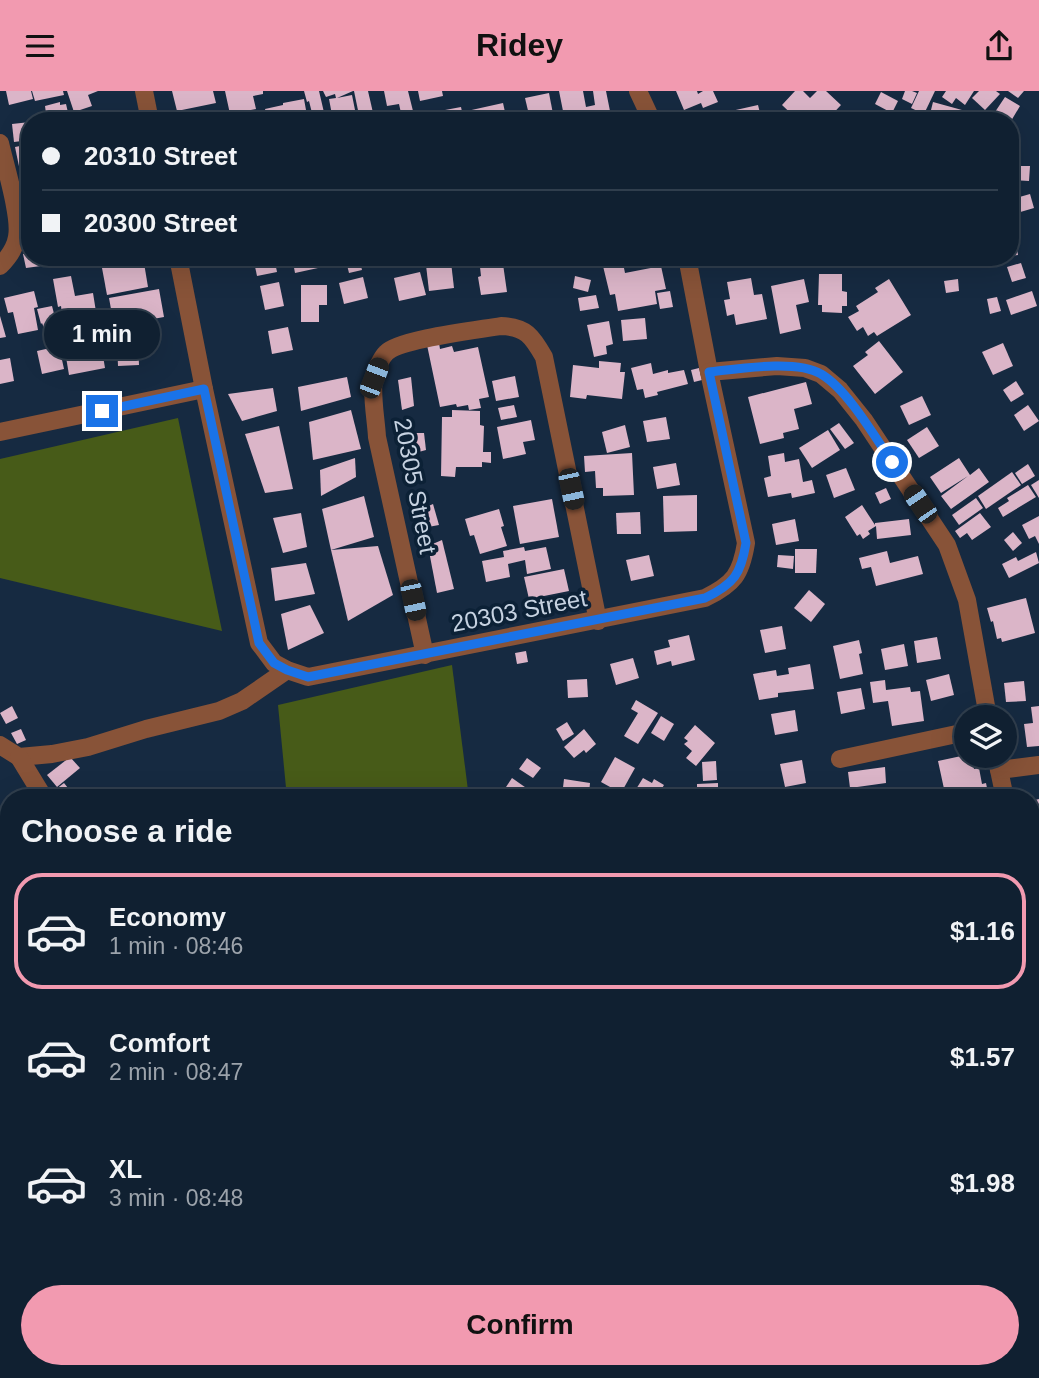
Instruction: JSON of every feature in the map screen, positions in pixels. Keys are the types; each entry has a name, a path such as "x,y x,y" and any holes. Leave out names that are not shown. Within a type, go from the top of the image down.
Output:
{"street":[{"path":"144,91 148,112"},
{"path":"638,91 648,112"},
{"path":"0,143 17,217 18,235 9,257 0,266"},
{"path":"19,757 88,747 219,711 242,701 287,670 274,663 259,643 180,266"},
{"name":"20303 Street","path":"287,670 308,677 598,621 705,598 721,590 734,578 743,564 746,543 689,266"},
{"name":"20305 Street","path":"425,655 377,437 374,403 374,378 381,361 387,352 401,344 501,325 524,331 533,339 544,356 598,621"},
{"path":"709,372 777,366 805,368 821,374 839,390 864,420 947,545 967,600 986,705"},
{"path":"0,432 204,389"},
{"path":"840,759 954,735"},
{"path":"0,745 19,757 39,789"},
{"path":"1017,764 1039,765"},
{"path":"998,768 1002,789"}],"green space":[{"path":"178,418 222,631 0,578 0,459"},
{"path":"452,665 468,789 286,789 278,705"}],"building":[{"path":"6,91 31,91 33,99 9,105"},
{"path":"32,91 63,91 64,95 35,101"},
{"path":"67,91 98,91 88,95 92,106 74,112"},
{"path":"172,91 213,91 216,103 177,111"},
{"path":"225,91 263,91 263,94 253,96 256,109 230,112"},
{"path":"304,91 319,91 324,112 312,112 309,101 307,102"},
{"path":"323,91 353,91 337,98 352,95 355,112 331,112 329,99 336,98 335,94 326,97"},
{"path":"354,91 368,91 373,112 358,112"},
{"path":"384,91 408,91 413,111 401,112 399,104 387,106"},
{"path":"418,91 442,91 443,96 420,101"},
{"path":"559,91 583,91 586,107 595,105 593,91 606,91 610,112 563,112"},
{"path":"676,91 697,91 698,94 713,91 718,102 703,108 701,103 684,110"},
{"path":"795,91 803,91 810,98 817,91 826,91 841,105 834,112 789,112 782,105"},
{"path":"905,91 917,93 912,104 902,99"},
{"path":"919,91 935,91 925,112 911,108"},
{"path":"946,91 974,91 965,105 956,98 952,104 942,97"},
{"path":"979,91 996,91 1000,94 985,110 972,98"},
{"path":"1008,91 1024,91 1018,98"},
{"path":"881,92 898,101 892,112 875,104"},
{"path":"549,93 553,112 528,112 525,98"},
{"path":"1005,97 1020,106 1016,112 995,112"},
{"path":"304,99 306,112 266,112 265,109"},
{"path":"60,102 60,105 66,104 68,112 46,112 45,106"},
{"path":"933,102 962,110 961,112 930,112"},
{"path":"503,103 505,112 467,112"},
{"path":"758,105 760,112 727,112"},
{"path":"461,107 462,112 446,112"},
{"path":"21,123 21,141 14,142 12,124"},
{"path":"21,146 21,176 15,147"},
{"path":"1019,166 1030,166 1029,181 1019,180"},
{"path":"1030,194 1034,208 1019,212 1019,197"},
{"path":"1019,264 1026,278 1012,282 1007,267 1019,266"},
{"path":"102,266 144,266 148,287 107,295"},
{"path":"255,266 276,266 277,272 257,276"},
{"path":"294,266 318,266 318,268 295,273"},
{"path":"347,266 361,266 362,270 349,273"},
{"path":"426,266 451,266 454,288 429,291"},
{"path":"480,266 503,266 507,292 481,295 478,277 481,276"},
{"path":"603,266 624,266 625,273 661,266 666,289 655,291 657,304 618,311 615,294 610,295"},
{"path":"420,272 426,295 399,301 394,278"},
{"path":"819,274 842,274 842,291 847,292 847,306 842,306 842,313 822,312 822,305 818,305"},
{"path":"71,276 75,296 93,293 97,318 78,321 79,326 64,329 53,279"},
{"path":"575,276 591,280 588,292 573,288"},
{"path":"363,277 368,298 344,304 339,283"},
{"path":"751,278 754,295 762,294 767,319 736,325 734,314 727,316 724,300 730,299 727,282"},
{"path":"804,279 809,302 796,305 801,329 780,334 771,286"},
{"path":"889,279 911,315 877,336 874,332 868,336 863,327 857,331 848,317 859,311 856,306 878,292 875,288"},
{"path":"958,279 959,291 946,293 944,281"},
{"path":"279,282 284,306 265,310 260,286"},
{"path":"301,285 327,285 327,305 319,305 319,322 301,322"},
{"path":"159,289 164,317 131,323 132,328 115,331 109,298"},
{"path":"34,291 38,307 34,308 38,330 18,334 13,312 8,313 4,298"},
{"path":"670,291 673,307 660,309 657,293"},
{"path":"1032,291 1037,306 1011,315 1006,300"},
{"path":"596,295 599,308 580,311 578,298"},
{"path":"997,297 1001,311 990,314 987,299"},
{"path":"52,306 57,325 44,328 37,309"},
{"path":"0,316 6,337 0,338"},
{"path":"645,318 647,339 623,341 621,320"},
{"path":"609,321 613,344 606,346 607,354 594,357 587,325"},
{"path":"288,327 293,350 272,354 268,331"},
{"path":"100,338 105,368 69,375 64,345"},
{"path":"138,341 139,365 118,366 117,342"},
{"path":"879,341 903,372 875,394 853,366 868,355 865,352"},
{"path":"439,343 440,349 452,346 454,352 478,347 489,397 479,399 481,408 469,410 468,405 457,407 456,404 440,407 427,345"},
{"path":"1003,343 1013,366 993,375 982,352"},
{"path":"59,346 64,369 42,374 37,351"},
{"path":"10,358 14,381 0,384 0,360"},
{"path":"599,361 621,363 620,372 625,372 622,399 587,395 586,399 570,397 573,365 599,368"},
{"path":"651,363 653,374 684,370 688,384 645,398 643,389 637,390 631,368"},
{"path":"699,368 702,380 694,382 691,370"},
{"path":"515,376 519,397 496,401 492,381"},
{"path":"347,377 351,397 301,411 298,387"},
{"path":"411,377 414,406 402,410 398,380"},
{"path":"1016,381 1024,394 1011,402 1003,390"},
{"path":"806,382 812,404 794,409 799,429 783,433 784,438 760,444 748,397"},
{"path":"273,388 277,411 242,421 228,394"},
{"path":"922,396 931,415 909,425 900,406"},
{"path":"514,405 517,417 501,420 498,408"},
{"path":"1028,405 1039,421 1024,431 1014,415"},
{"path":"351,410 361,449 313,460 309,422"},
{"path":"452,410 480,411 480,425 484,426 483,452 491,452 491,463 482,462 482,467 456,467 455,477 441,476 442,417 452,417"},
{"path":"666,417 670,439 647,442 643,421"},
{"path":"531,420 535,440 523,442 526,454 503,459 497,427"},
{"path":"839,423 854,443 845,449 830,429"},
{"path":"625,425 630,447 607,453 602,432"},
{"path":"279,426 293,489 265,493 245,434"},
{"path":"927,427 939,446 919,458 907,440"},
{"path":"828,430 840,450 812,468 799,448"},
{"path":"412,433 424,433 426,450 415,453"},
{"path":"632,453 634,495 603,496 603,488 596,488 595,471 585,472 584,456"},
{"path":"784,453 785,462 799,459 803,482 812,480 815,493 792,498 791,493 768,497 764,478 771,476 768,456"},
{"path":"355,458 356,477 321,496 320,470"},
{"path":"959,458 970,475 979,468 989,482 951,509 941,496 968,476 941,493 930,477"},
{"path":"676,463 680,485 657,489 653,467"},
{"path":"1028,464 1035,476 1022,484 1015,473"},
{"path":"846,468 855,490 834,498 826,475"},
{"path":"1012,472 1021,485 986,509 978,496"},
{"path":"1039,480 1039,498 1031,485"},
{"path":"1028,485 1036,497 1003,517 998,508 1009,501 1007,498"},
{"path":"886,488 891,499 880,504 875,493"},
{"path":"697,495 697,531 664,532 663,496"},
{"path":"364,496 374,537 331,550 322,509"},
{"path":"976,498 983,508 959,525 952,515"},
{"path":"552,499 559,537 520,544 513,506"},
{"path":"433,504 439,525 417,529 413,513"},
{"path":"862,505 875,525 909,519 911,535 877,539 876,526 868,531 870,534 863,539 860,534 857,536 845,517"},
{"path":"499,509 507,546 480,554 474,535 470,536 465,519"},
{"path":"640,512 641,534 617,534 616,513"},
{"path":"301,513 307,547 283,553 273,518"},
{"path":"980,513 991,527 972,540 967,533 960,538 955,531"},
{"path":"1039,516 1039,544 1035,536 1029,539 1022,525"},
{"path":"795,519 799,541 776,545 772,524"},
{"path":"1013,532 1022,543 1013,551 1004,540"},
{"path":"442,540 454,589 437,593 428,546"},
{"path":"378,546 393,595 348,621 331,550"},
{"path":"524,547 525,551 546,547 551,569 527,574 525,560 508,564 510,577 486,582 482,561 504,557 503,551"},
{"path":"795,549 817,549 816,573 795,573"},
{"path":"887,551 890,563 918,556 923,574 876,586 871,567 862,569 859,558"},
{"path":"1036,552 1039,563 1009,578 1002,564 1016,557 1018,561"},
{"path":"649,555 654,576 631,581 626,560"},
{"path":"778,555 794,556 793,569 777,567"},
{"path":"306,563 315,594 275,601 271,568"},
{"path":"564,569 569,591 529,599 524,577"},
{"path":"809,590 825,604 811,622 794,608"},
{"path":"1026,598 1035,633 1002,642 1001,638 997,639 987,608"},
{"path":"310,605 324,633 288,650 281,614"},
{"path":"782,626 786,649 765,653 760,630"},
{"path":"689,635 695,660 672,666 671,661 657,665 654,651 670,647 668,640"},
{"path":"937,637 941,659 917,663 914,641"},
{"path":"859,640 863,674 840,679 833,646"},
{"path":"904,644 908,666 885,670 881,649"},
{"path":"526,651 528,662 517,664 515,653"},
{"path":"633,658 639,678 616,685 610,664"},
{"path":"810,664 814,689 778,693 778,697 759,700 753,674 776,670 777,676 789,674 788,668"},
{"path":"949,674 954,695 931,701 926,680"},
{"path":"587,679 588,697 568,698 567,680"},
{"path":"885,680 886,690 910,687 911,692 920,691 924,721 892,726 888,701 873,703 870,682"},
{"path":"1024,681 1026,701 1006,702 1004,683"},
{"path":"861,688 865,709 841,714 837,692"},
{"path":"636,700 658,713 638,744 624,736 638,713 631,709"},
{"path":"12,706 18,718 6,724 0,713"},
{"path":"1039,706 1039,746 1027,747 1024,724 1033,723 1031,707"},
{"path":"795,710 798,731 775,735 771,714"},
{"path":"661,716 674,724 664,741 651,733"},
{"path":"567,722 574,734 563,741 556,729"},
{"path":"695,725 715,743 696,766 686,758 692,751 684,744 688,741 684,738"},
{"path":"21,729 26,740 17,744 11,733"},
{"path":"584,729 596,744 586,753 584,750 574,758 564,747"},
{"path":"70,757 80,768 57,787 47,775"},
{"path":"615,757 635,768 623,789 614,789 601,782"},
{"path":"527,758 541,768 533,778 519,769"},
{"path":"954,758 954,768 979,768 982,784 986,783 987,789 944,789 938,761"},
{"path":"802,760 806,783 785,787 780,764"},
{"path":"716,761 717,780 703,781 702,762"},
{"path":"885,767 886,783 850,788 848,772"},
{"path":"512,778 528,789 505,789"},
{"path":"643,778 652,783 654,779 664,785 662,789 636,789"},
{"path":"564,779 590,783 589,789 563,789"},
{"path":"64,783 69,789 56,789"},
{"path":"718,783 718,789 697,789 697,784"}],"route":[{"path":"102,411 204,389 259,643 274,663 308,677 598,621 705,598 721,590 734,578 743,564 746,543 709,372 777,366 805,368 821,374 839,390 864,420 892,462"}]}
